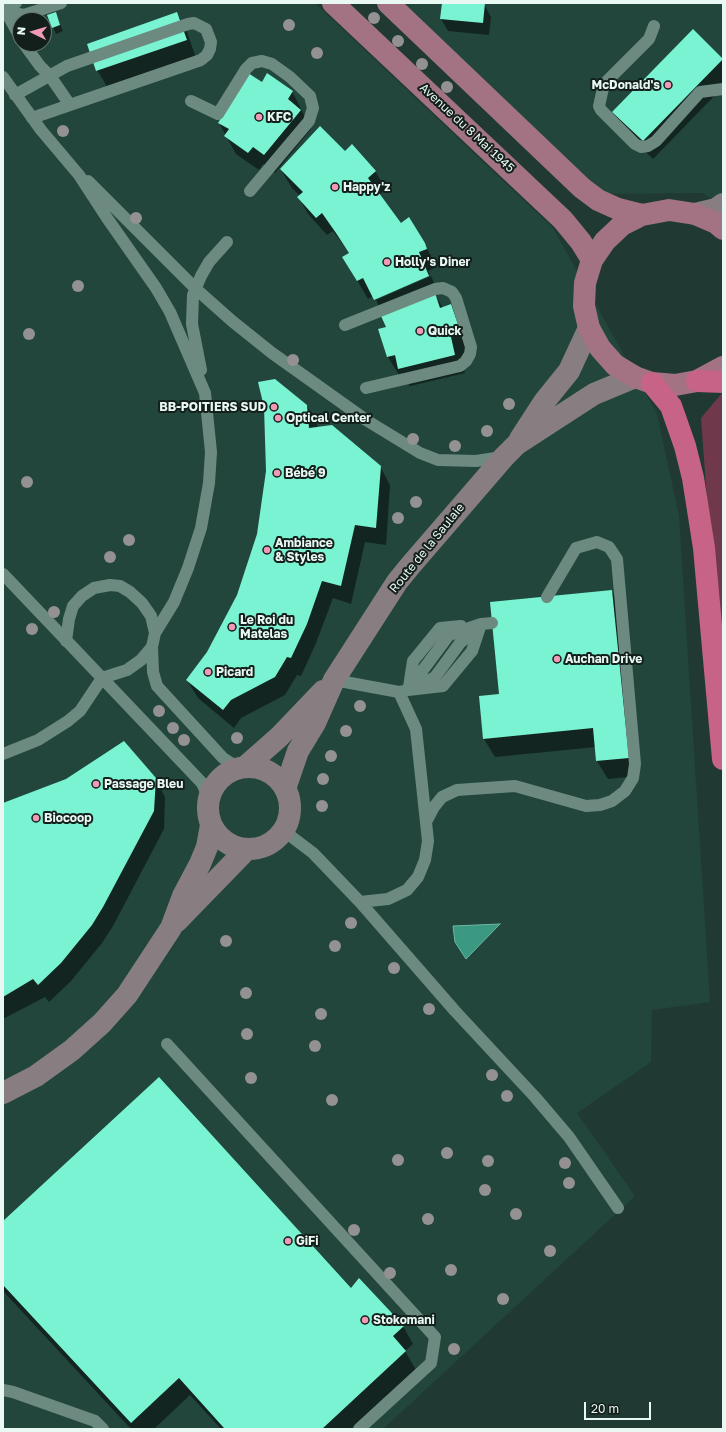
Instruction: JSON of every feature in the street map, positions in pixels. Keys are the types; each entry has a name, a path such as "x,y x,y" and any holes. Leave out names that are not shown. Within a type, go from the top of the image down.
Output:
{"highway":[{"path":"644,380 671,406 685,446 693,478 704,548 723,759"},
{"path":"697,381 723,382"}],"main road":[{"name":"Avenue du 8 Mai 1945","path":"333,3 563,220 581,242 592,260"},
{"path":"388,3 582,188 598,200 618,209 642,215"},
{"path":"723,229 716,223 695,214 669,210 642,215 622,225 605,241 592,260 585,282 584,306 589,328 600,348 616,365 644,380 675,385 697,381 723,367"}],"street":[{"path":"695,214 716,209 723,204"},
{"name":"Route de la Saulaie","path":"285,789 298,751 315,723 334,680 397,582 510,450 569,370 589,328"},
{"name":"Route de la Saulaie","path":"510,450 594,394 644,380"},
{"name":"Route de la Saulaie","path":"242,768 279,737 334,680"},
{"path":"242,768 257,768 268,772 278,780 285,789 290,803 289,818 284,831 274,842 261,848 246,850 232,846 220,838 211,825 208,812 209,799 219,780 229,773 242,768"},
{"path":"171,928 183,896 207,847 211,825"},
{"path":"3,1093 36,1076 72,1050 102,1023 127,995 171,928 246,850"}],"lane":[{"path":"4,10 16,3"},
{"path":"4,10 24,15 61,3"},
{"path":"4,10 12,24"},
{"path":"16,95 67,66 188,24 194,23 206,29 211,42 210,49 200,60 32,118"},
{"path":"654,26 649,39 604,84 599,106 601,110 635,144 641,147 648,146 656,141 700,92 723,89"},
{"path":"30,52 40,66 50,76 70,105"},
{"path":"191,101 218,114 246,69 252,63 262,61 272,64 290,77 310,96 313,108 309,122 250,191"},
{"path":"3,77 32,118 79,175 156,288 170,312 205,393"},
{"path":"79,175 93,184 118,212 196,289 272,353 314,385 366,420 420,453 438,460 450,462 476,461 510,450"},
{"path":"227,242 209,262 193,295 192,324 205,393 211,452 209,483 201,528 188,568 174,602 155,633 152,646 153,672 157,686 223,758 242,768"},
{"path":"345,325 443,288 452,292 456,298 471,347 470,354 466,361 460,366 366,388"},
{"path":"426,822 434,806 442,797 457,790 515,786 586,806 612,802 620,795 633,778 636,764 617,559 609,547 597,542 576,548 547,597"},
{"path":"3,574 202,783 209,799"},
{"path":"66,641 69,619 73,606 82,596 94,588 110,585 120,586 130,592 142,603 151,616 155,633"},
{"path":"334,680 403,691 443,686 472,651 487,624 449,635 403,691"},
{"path":"3,754 38,740 68,721 80,711 102,678 127,670 140,660 152,646"},
{"path":"360,902 388,899 407,890 418,877 424,860 428,841 416,729 403,691"},
{"path":"284,831 313,853 360,902 564,1132 618,1208"},
{"path":"167,1044 435,1337 431,1363 359,1429"},
{"path":"3,1390 13,1392 95,1421 103,1429"}],"shaded area":[{"path":"3,3 315,3 553,228 657,414 679,516 710,1002 652,1010 651,1062 577,1113 635,1196 383,1429 3,1429"},
{"path":"402,3 723,3 723,206 703,193 604,194"},
{"path":"723,392 723,717 701,418"},
{"path":"500,924 466,959 455,942 453,926"}],"building":[{"path":"442,3 485,3 483,23 440,19"},
{"path":"56,12 60,25 52,28 52,13"},
{"path":"177,12 187,40 96,71 87,44"},
{"name":"McDonald's","path":"693,29 723,59 643,141 612,112"},
{"name":"KFC","path":"248,73 262,82 267,73 293,91 288,99 301,110 264,155 253,147 248,153 224,136 229,129 218,123"},
{"path":"320,126 345,151 352,144 376,171 368,178 401,223 409,217 425,243 427,249 419,252 429,276 374,300 363,278 357,281 342,257 349,253 336,233 322,213 316,218 297,197 303,192 280,169"},
{"name":"Quick","path":"435,293 440,308 451,304 461,333 451,337 455,355 398,369 395,355 387,357 378,329 386,327 381,316"},
{"path":"275,379 307,405 309,428 332,425 381,466 376,528 355,525 341,586 322,581 307,624 291,658 287,657 275,677 231,700 223,710 186,680 207,652 237,595 257,534 266,471 264,407 258,382"},
{"name":"Auchan Drive","path":"612,590 629,758 596,761 593,728 483,739 479,696 499,694 490,602"},
{"path":"124,741 156,778 154,811 92,925 61,963 38,985 33,979 3,997 3,803 66,779"},
{"path":"159,1077 351,1288 359,1278 404,1326 393,1336 406,1351 322,1429 223,1429 224,1428 179,1378 131,1423 3,1285 3,1221"}],"place":[{"name":"McDonald's","path":"668,85"},
{"name":"KFC","path":"259,117"},
{"name":"Happy'z","path":"335,187"},
{"name":"Holly's Diner","path":"387,262"},
{"name":"Quick","path":"420,331"},
{"name":"BB-POITIERS SUD","path":"274,407"},
{"name":"Optical Center","path":"278,418"},
{"name":"Bébé 9","path":"277,473"},
{"name":"Ambiance & Styles","path":"267,550"},
{"name":"Le Roi du Matelas","path":"232,627"},
{"name":"Auchan Drive","path":"557,659"},
{"name":"Picard","path":"208,672"},
{"name":"Passage Bleu","path":"96,784"},
{"name":"Biocoop","path":"36,818"},
{"name":"GiFi","path":"288,1241"},
{"name":"Stokomani","path":"365,1320"}]}
